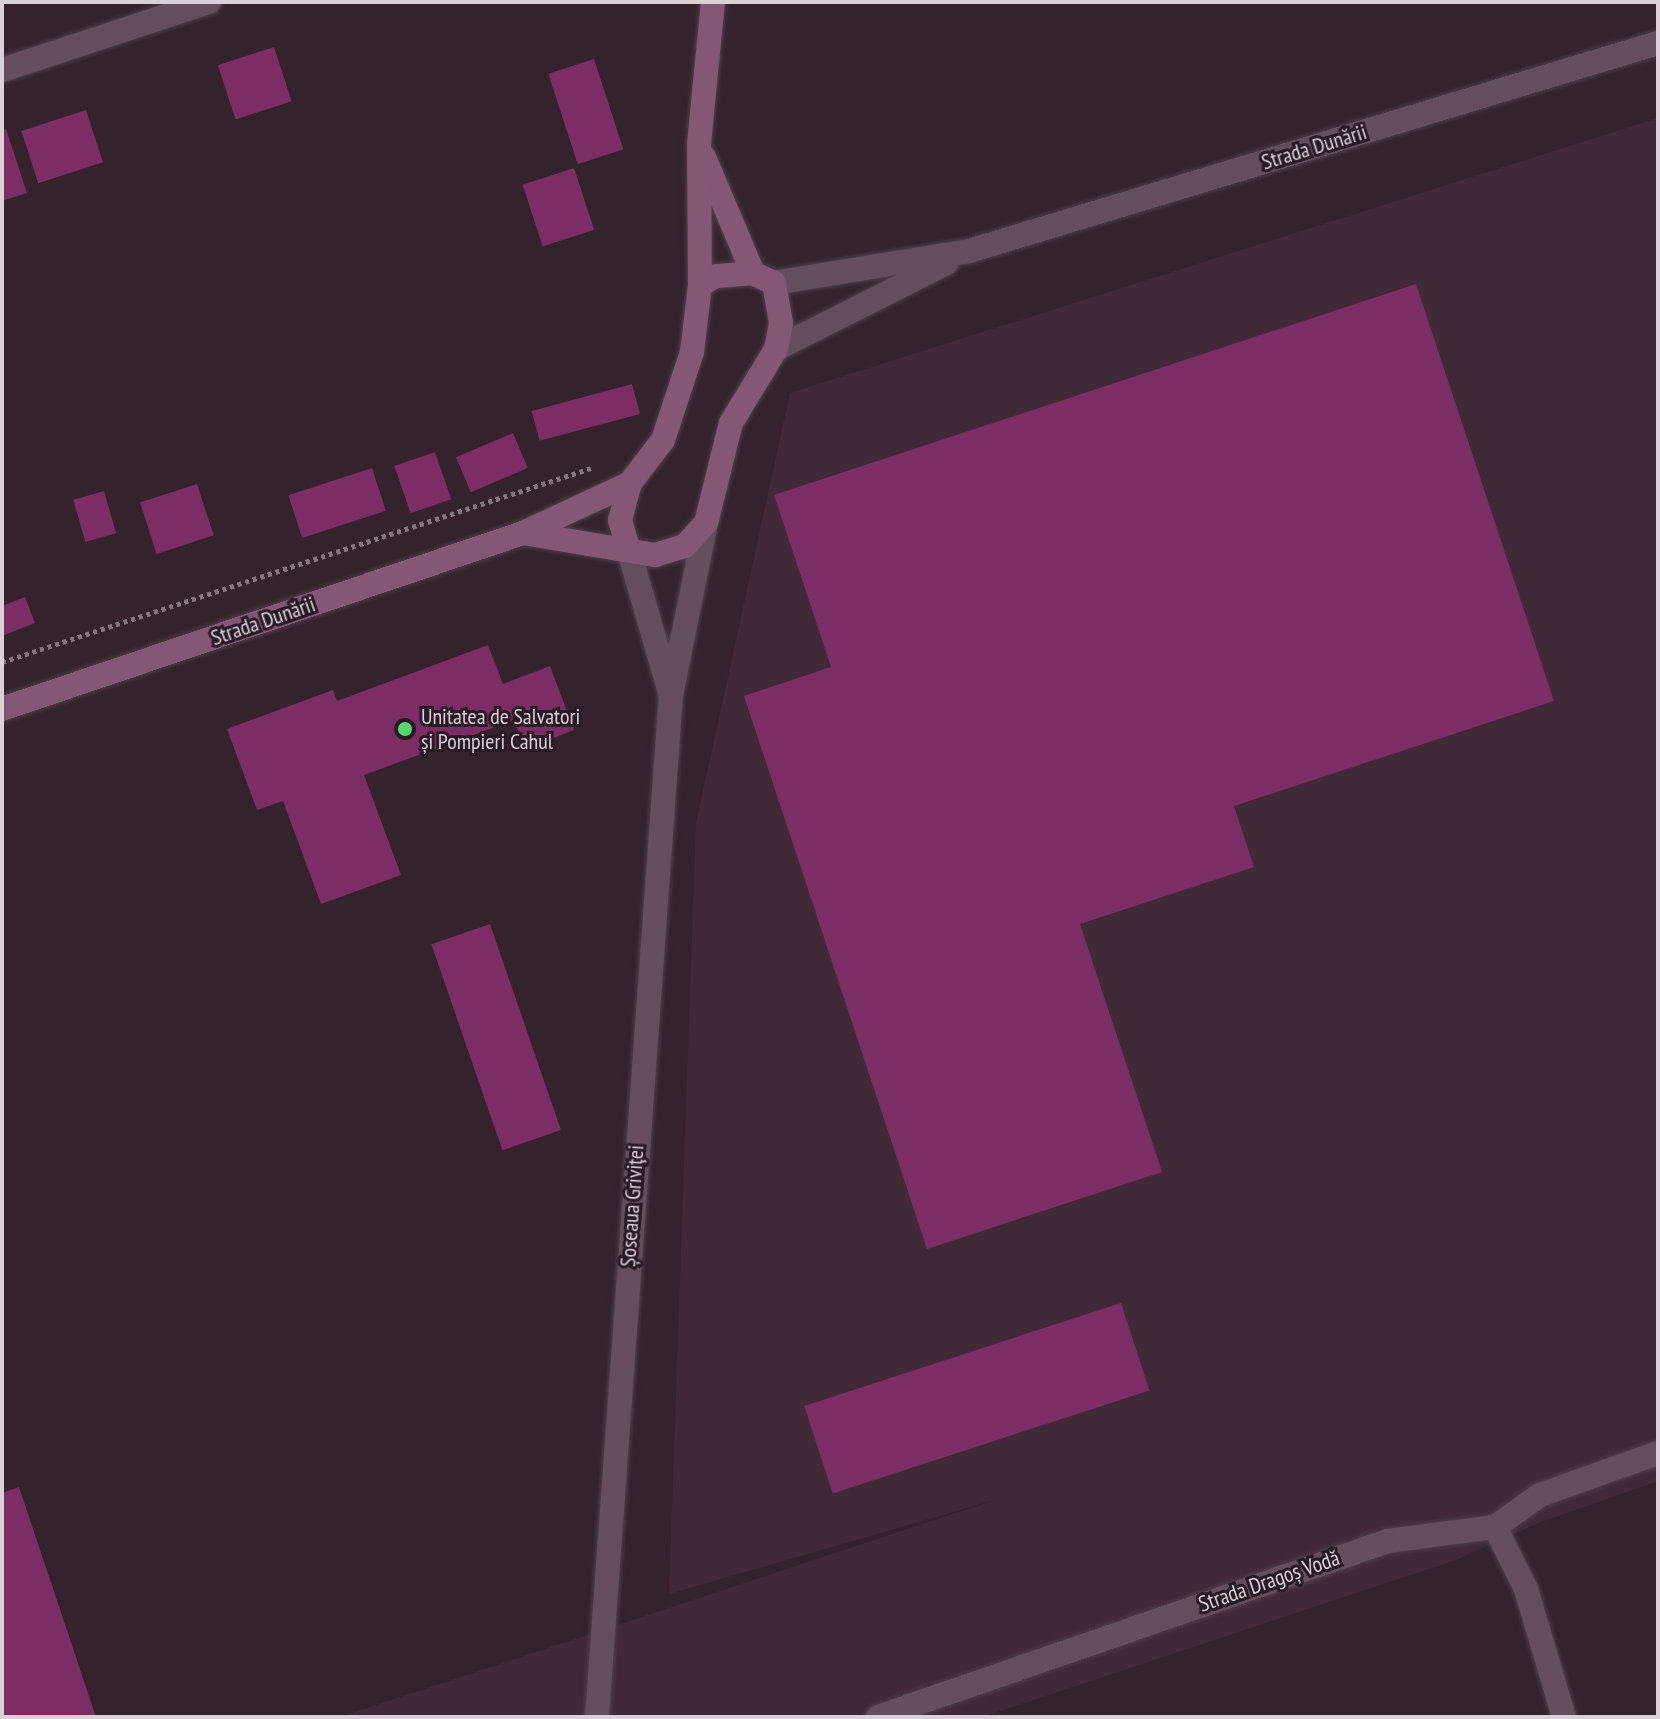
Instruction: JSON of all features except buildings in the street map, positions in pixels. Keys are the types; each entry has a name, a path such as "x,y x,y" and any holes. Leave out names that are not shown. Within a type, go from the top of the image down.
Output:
{"main road":[{"path":"628,548 620,520 637,475 678,405 700,285 699,144 713,2"},
{"path":"699,144 781,323 776,349 731,423 706,523"},
{"path":"700,285 716,276 763,278"},
{"name":"Strada Dunării","path":"2,709 523,533 637,475"},
{"name":"Strada Dunării","path":"523,533 670,552 685,546 706,523"}],"street":[{"path":"2,70 209,2"},
{"name":"Strada Dunării","path":"763,278 969,251 1658,43"},
{"name":"Strada Dunării","path":"776,349 969,251"},
{"name":"Șoseaua Griviţei","path":"597,1717 671,695 706,523"},
{"name":"Șoseaua Griviţei","path":"628,548 671,695"},
{"name":"Strada Dragoș Vodă","path":"878,1717 1388,1541 1495,1527 1540,1495 1658,1453"},
{"path":"1495,1527 1526,1589 1564,1717"}],"path":[{"path":"2,662 577,469 637,475"}],"shaded area":[{"path":"1658,118 1658,1481 1541,1522 1456,1560 982,1717 340,1717 998,1499 669,1594 696,823 790,393"}],"place":[{"name":"Unitatea de Salvatori și Pompieri Cahul","path":"405,729"}]}
